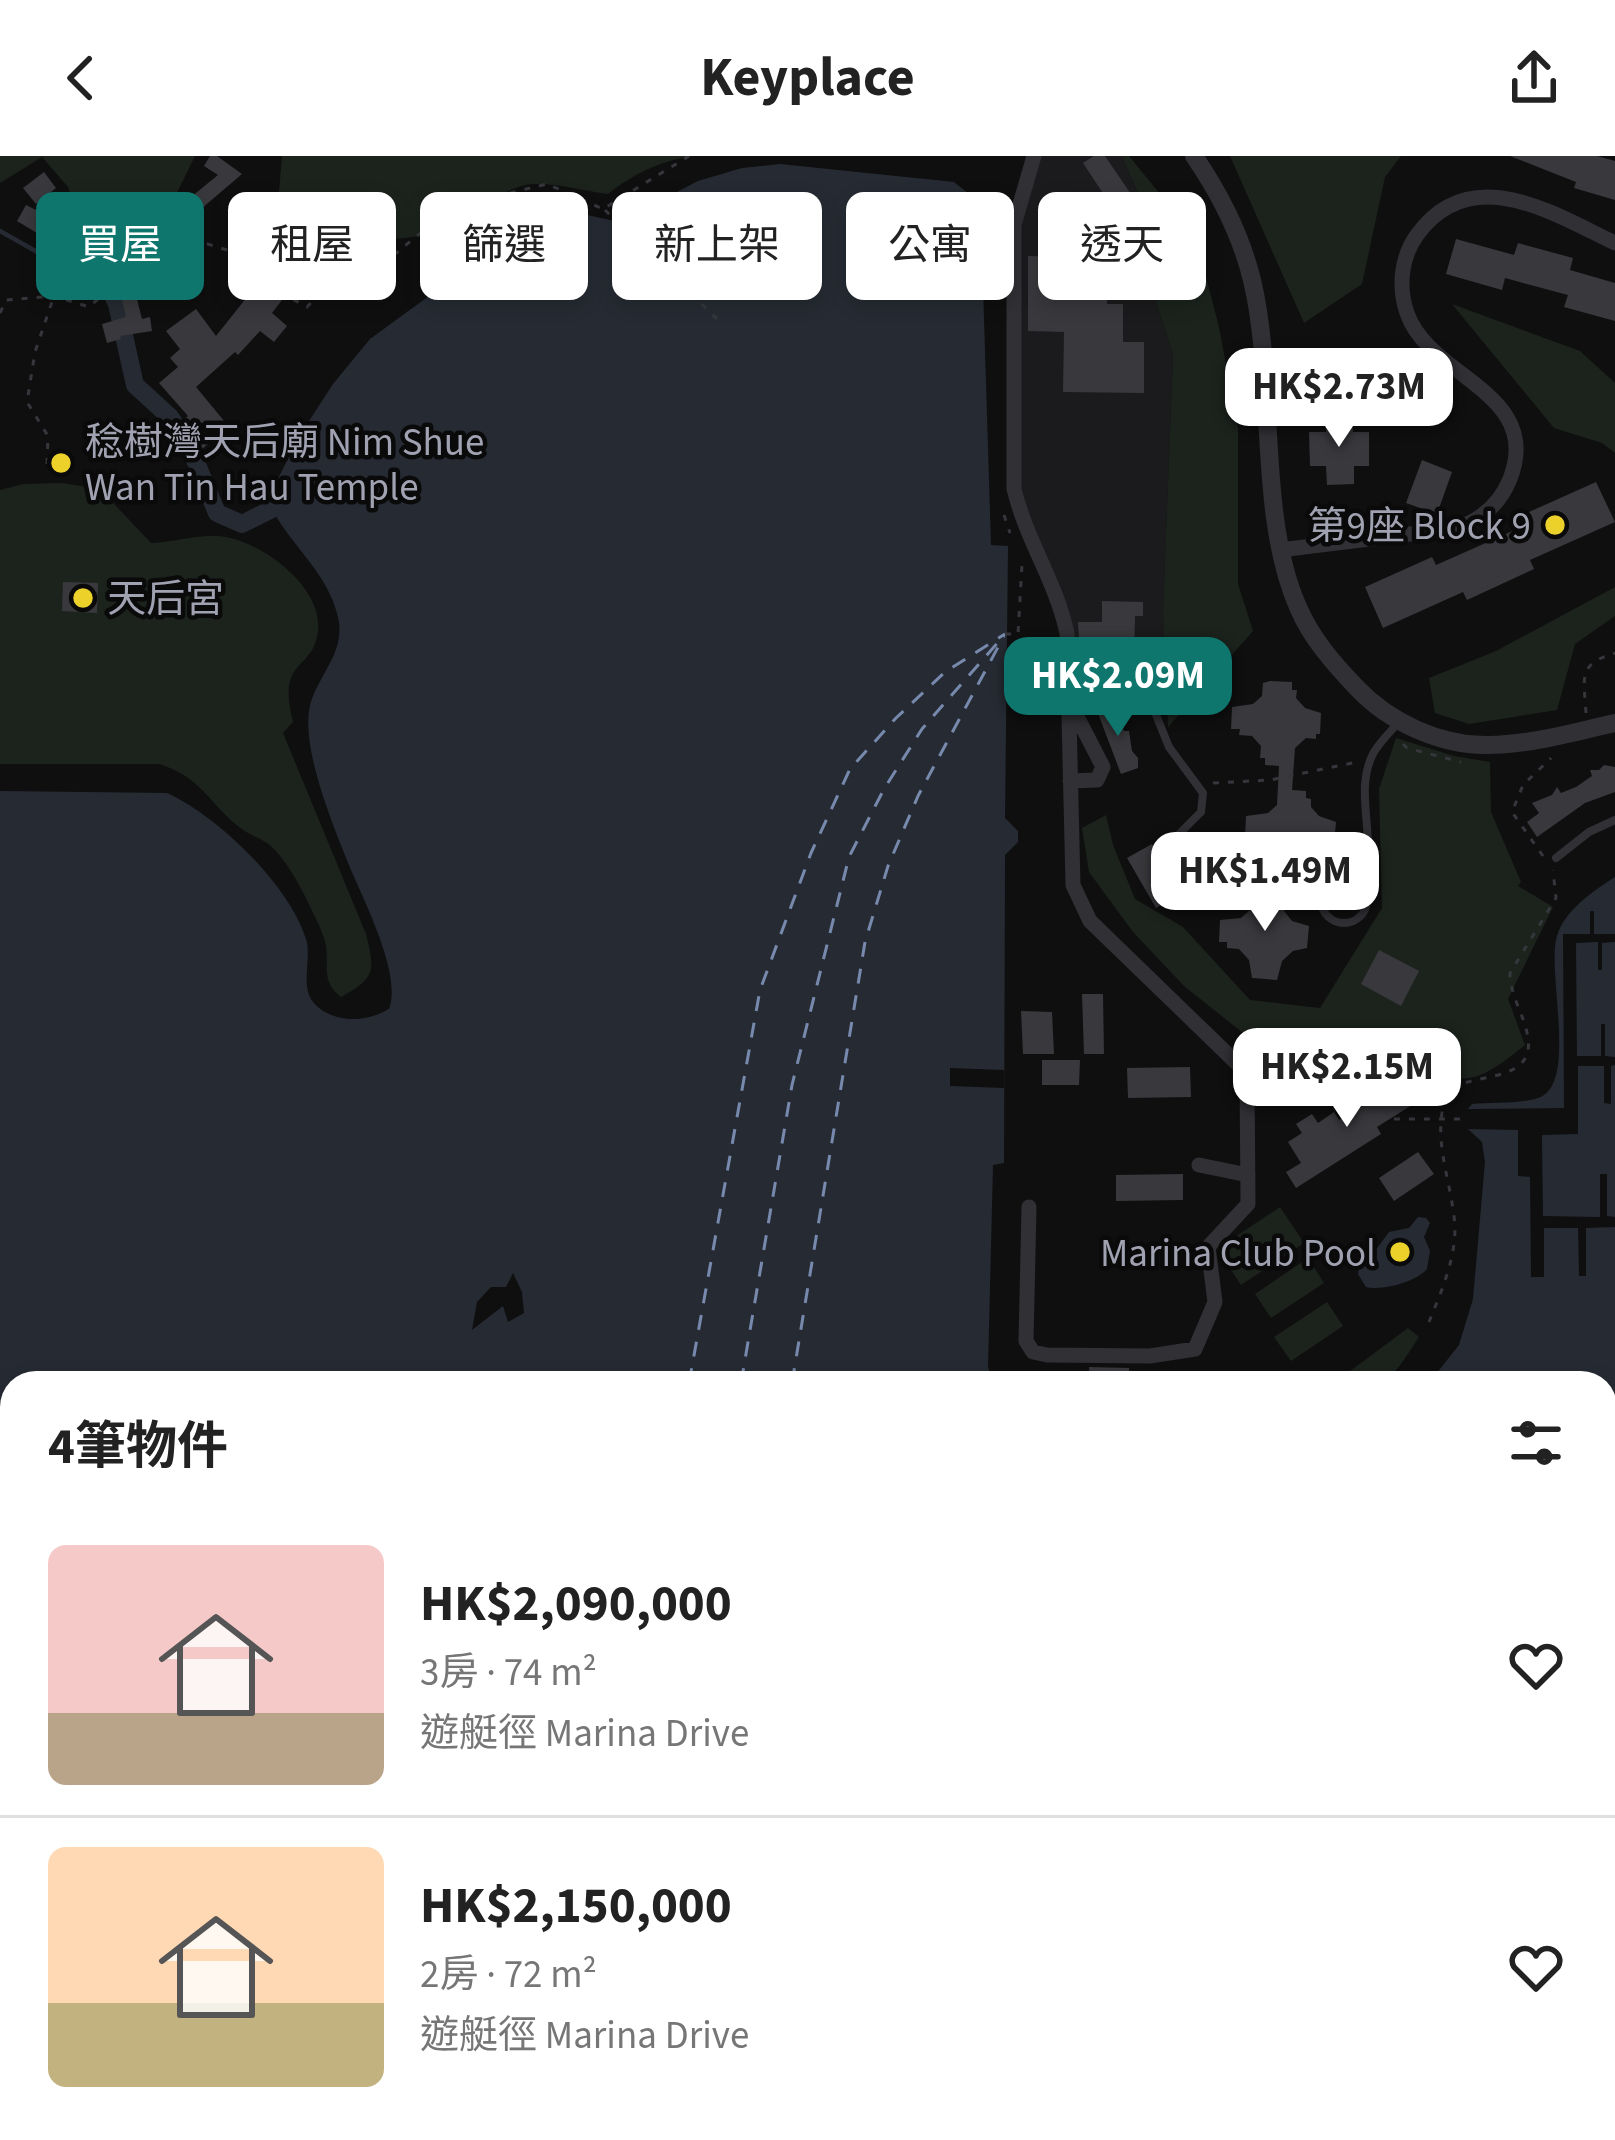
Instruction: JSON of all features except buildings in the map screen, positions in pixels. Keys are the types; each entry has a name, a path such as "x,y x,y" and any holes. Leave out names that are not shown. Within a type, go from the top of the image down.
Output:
{"street":[{"path":"1029,1207 1026,1341 1034,1352 1150,1356 1195,1349 1215,1302 1208,1247 1248,1204 1247,1073 1090,921 1072,885 1067,633 1058,593 1022,522 1014,489 1014,226 1034,156"},
{"path":"1194,156 1228,214 1252,283 1280,550 1298,607 1318,641 1395,726 1488,745 1607,718"},
{"path":"1280,550 1458,528 1483,516 1508,484 1514,444 1500,406 1432,351 1408,317 1402,297 1406,256 1428,221 1464,201 1520,199 1615,243"},
{"path":"1069,700 1103,767 1097,779 1070,781"},
{"path":"1199,1165 1248,1175"}],"lane":[{"path":"1068,675 1125,678 1144,685 1169,747 1203,793 1201,812 1166,847"},
{"path":"1360,883 1340,877 1327,884 1322,904 1329,917 1343,923 1359,918 1367,905 1360,883 1367,858 1364,784 1371,760 1395,726"},
{"path":"1556,857 1589,832 1615,820"},
{"path":"1247,1073 1292,1078"}],"path":[{"path":"604,209 689,156"},
{"path":"204,243 227,250 250,276 307,308 325,288 366,278 452,207 547,184 604,209 717,319"},
{"path":"0,313 6,300 36,298"},
{"path":"47,464 48,436 27,402 35,352 53,300"},
{"path":"67,300 89,307 97,300"},
{"path":"1607,718 1586,715 1585,671 1594,659 1615,653"},
{"path":"1395,726 1407,748 1455,763 1472,761"},
{"path":"1429,1322 1450,1269 1455,1232 1440,1118 1444,1103 1468,1081 1490,1080 1508,1072 1528,1047 1510,973 1557,892 1550,859 1512,812 1522,785 1556,754"},
{"path":"1198,784 1270,780 1371,760"},
{"path":"1292,1078 1369,1088 1392,1120 1468,1119"}],"shaded area":[{"path":"0,156 195,156 177,192 70,192 42,157 0,183"},
{"path":"282,156 693,156 648,169 608,194 534,184 509,192 420,192 420,235 396,239 396,192 279,192"},
{"path":"1034,156 1122,156 1137,192 1038,192 1038,300 1155,300 1173,354 1163,612 1166,671 1068,663 1067,633 1022,522 1014,226"},
{"path":"1122,156 1129,156 1158,192 1137,192"},
{"path":"1230,156 1401,156 1385,177 1362,284 1304,323"},
{"path":"780,164 954,182 966,192 846,192 846,300 983,300 991,545 1008,546 1005,818 1018,831 1018,842 1005,855 1004,1163 993,1165 989,1371 0,1371 0,791 167,793 187,804 249,854 284,897 306,939 307,988 313,1002 349,1019 389,1009 391,978 386,959 328,810 310,740 311,702 335,651 338,617 326,587 272,509 275,485 333,384 370,339 423,300 588,300 588,215 612,220 612,300 822,300 822,192 677,192 742,168","holes":["513,1273 522,1292 524,1313 508,1322 503,1306 472,1330 477,1302 491,1287 506,1287"]},
{"path":"1206,277 1238,428 1238,584 1253,631 1168,727 1163,612 1173,354 1155,300 1206,300"},
{"path":"1452,304 1580,351 1615,383 1615,453 1602,443 1554,428"},
{"path":"62,483 100,489 151,543 216,536 250,545 284,567 310,597 318,630 310,653 292,675 293,722 283,733 369,947 367,978 341,997 328,980 321,929 285,862 186,777 160,764 0,764 0,490"},
{"path":"1615,587 1615,616 1575,644 1557,710 1469,724 1435,713 1429,678 1496,651"},
{"path":"1396,738 1490,762 1491,812 1521,882 1518,886 1553,907 1508,999 1525,1045 1475,1077 1449,1076 1396,1051 1340,1077 1243,1033 1184,986 1133,932 1089,872 1082,828 1106,815 1135,899 1183,927 1250,1000 1320,1008 1382,908 1379,789"},
{"path":"1615,877 1615,1371 1438,1371 1459,1345 1473,1299 1485,1162 1482,1142 1468,1129 1468,1109 1472,1104 1531,1100 1550,1089 1559,1050 1557,936 1589,895"},
{"path":"1280,1207 1304,1243 1241,1285 1217,1249"},
{"name":"Marina Club Pool","path":"1418,1217 1430,1223 1424,1237 1430,1251 1427,1269 1398,1284 1366,1287 1358,1274 1360,1261 1389,1232 1409,1228"},
{"path":"1308,1258 1324,1283 1271,1318 1255,1294"},
{"path":"1327,1302 1343,1326 1291,1361 1274,1337"},
{"path":"1408,1328 1419,1337 1396,1371 1350,1371"}],"pier":[{"path":"1590,911 1594,911 1594,934 1615,934 1615,942 1602,943 1602,970 1598,970 1598,942 1576,943 1577,1056 1601,1056 1601,1024 1605,1024 1605,1056 1615,1057 1611,1104 1604,1103 1604,1066 1578,1066 1578,1134 1542,1135 1543,1216 1600,1217 1600,1174 1607,1174 1607,1216 1615,1217 1615,1227 1586,1228 1586,1276 1579,1276 1578,1228 1544,1228 1544,1277 1531,1277 1530,1177 1518,1176 1518,1130 1468,1129 1468,1109 1564,1108 1563,934 1590,934"},
{"path":"950,1068 1004,1070 1004,1088 950,1086"}],"waterway":[{"path":"0,231 36,251"},
{"path":"115,300 135,385 170,417 188,443 217,513 242,524 272,509"}],"ferry route":[{"path":"691,1371 760,990 811,853 850,769 945,672 1005,634"},
{"path":"794,1371 865,942 888,866 918,796 1004,636"},
{"path":"743,1371 792,1085 849,857 922,729 1000,640"}],"place":[{"name":"稔樹灣天后廟 Nim Shue Wan Tin Hau Temple","path":"61,463"},
{"name":"第9座 Block 9","path":"1555,525"},
{"name":"天后宮","path":"83,598"},
{"name":"Marina Club Pool","path":"1400,1252"}]}
